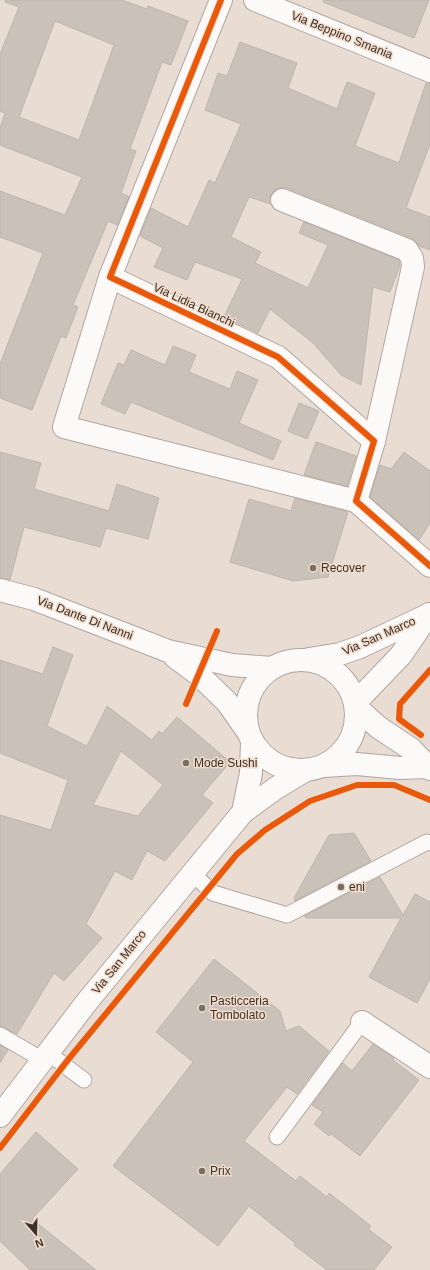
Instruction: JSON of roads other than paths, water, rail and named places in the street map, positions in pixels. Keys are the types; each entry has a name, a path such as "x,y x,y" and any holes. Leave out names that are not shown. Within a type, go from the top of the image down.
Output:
{"street":[{"path":"221,0 110,277 64,426 356,501 430,566"},
{"name":"Via Beppino Smania","path":"255,0 430,71"},
{"path":"282,200 407,250 412,258 413,267 374,441 356,501"},
{"name":"Via Lidia Bianchi","path":"110,277 278,357 374,441"},
{"name":"Via Dante Di Nanni","path":"0,590 34,598 168,651 232,665 272,668"},
{"name":"Via San Marco","path":"304,660 340,654 354,649 430,614"},
{"name":"Via San Marco","path":"356,705 401,655 430,614"},
{"name":"Via Dante Di Nanni","path":"168,651 199,675 227,702 250,736"},
{"path":"315,768 339,756 350,743 356,726 356,705 351,689 342,677 331,668 318,662 293,660 272,668 260,678 252,689 247,703 246,717 250,736 262,754 274,764 290,769 315,768 356,764 400,768 428,768"},
{"path":"356,705 378,727 411,749 428,768"},
{"name":"Via San Marco","path":"243,812 250,773 250,736"},
{"name":"Via San Marco","path":"0,1116 86,1003 243,812 276,788 315,768"},
{"path":"362,1022 430,1066"}],"lane":[{"path":"192,874 213,893 287,915 427,842 430,843"},
{"path":"277,1137 362,1022"},
{"path":"0,1035 45,1057 84,1080"}],"place":[{"name":"Recover","path":"313,568"},
{"name":"Mode Sushi","path":"186,763"},
{"name":"eni","path":"341,887"},
{"name":"Pasticceria Tombolato","path":"202,1008"},
{"name":"Prix","path":"202,1171"}]}
